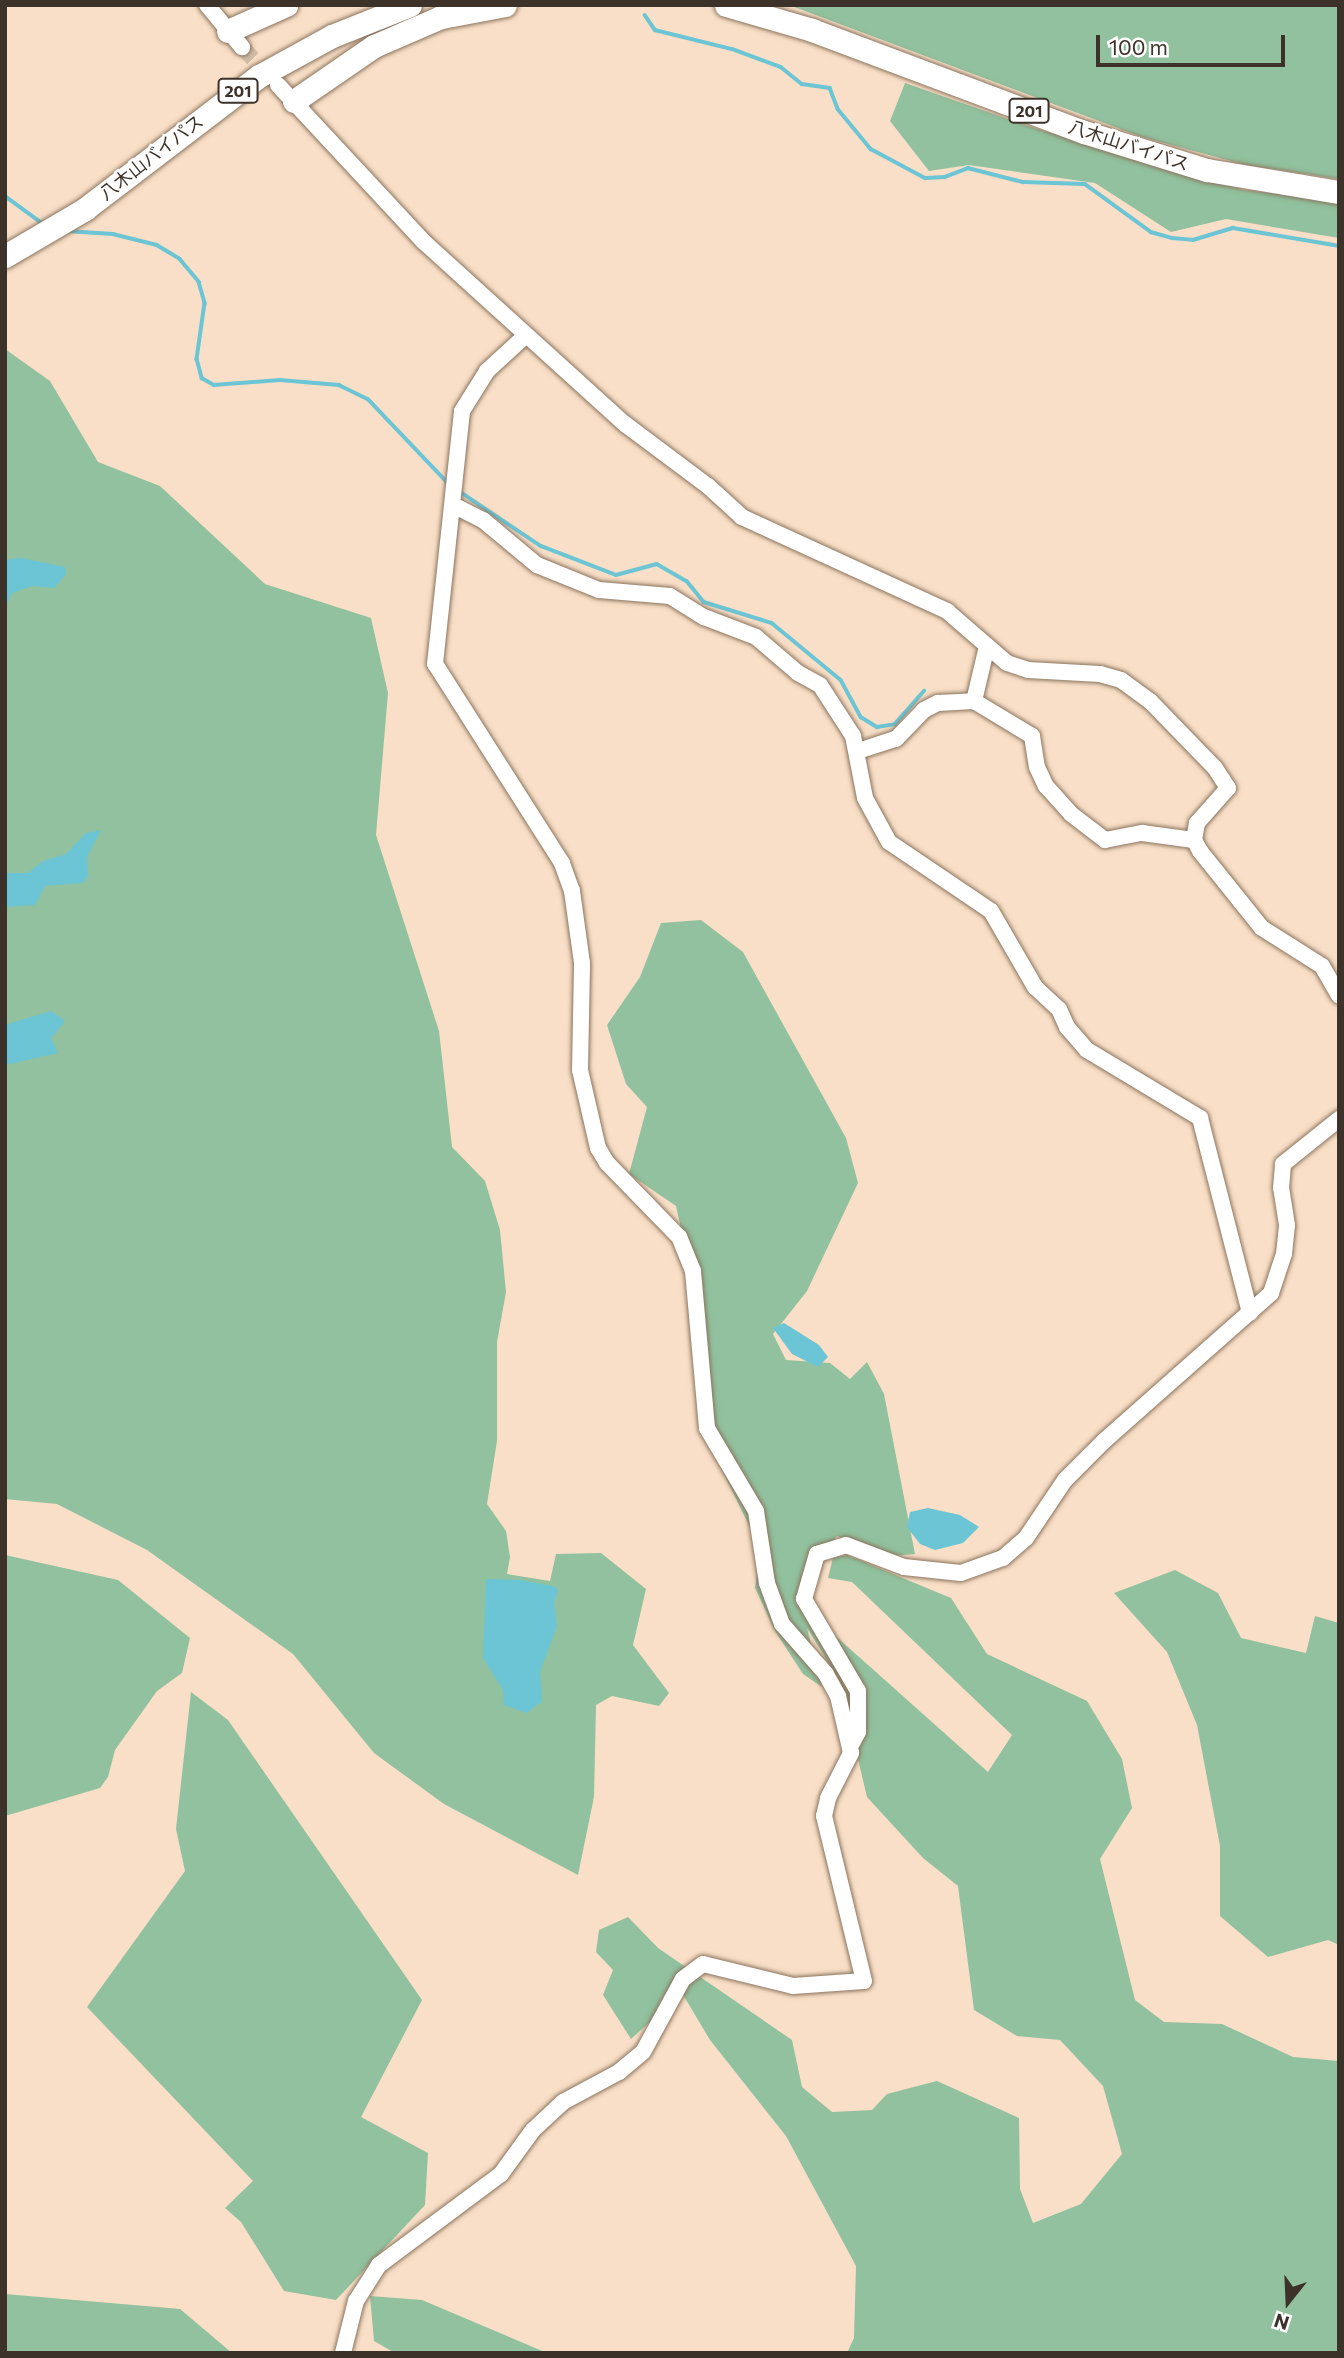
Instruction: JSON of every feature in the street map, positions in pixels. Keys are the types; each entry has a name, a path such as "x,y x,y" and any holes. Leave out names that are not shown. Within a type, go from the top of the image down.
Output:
{"highway":[{"path":"235,39 286,5"},
{"name":"八木山バイパス","path":"5,256 85,209 259,76 331,36 410,5"},
{"path":"286,93 374,46 441,17 505,5"},
{"name":"八木山バイパス","path":"712,5 733,7 1182,162 1290,187 1339,192"}],"street":[{"path":"207,5 235,39"},
{"path":"286,93 424,242 525,336 625,424 708,485 742,517 947,611 1007,663 1028,670 1076,670 1121,680 1150,701 1215,768 1228,788 1198,823 1194,840"},
{"path":"525,336 469,393 462,411 435,664 565,872 582,963 580,1070 598,1148 607,1163 679,1237 693,1271 707,1428 756,1511 767,1583 782,1625 826,1674 838,1696 851,1745"},
{"path":"453,505 482,520 537,565 599,590 670,596 704,617 756,637 798,673 820,685 858,751 865,798 890,842 908,859 991,911 1035,987 1059,1009 1067,1027 1087,1049 1200,1118 1250,1313"},
{"path":"974,701 987,646"},
{"path":"858,751 896,738 923,710 938,703 974,701 1032,736 1037,767 1046,786 1093,832 1105,840 1142,833 1194,840 1255,919 1322,966 1339,995"},
{"path":"343,2353 356,2301 379,2266 501,2174 533,2130 563,2102 619,2072 643,2052 683,1979 703,1964 793,1986 864,1981 824,1816 858,1732 858,1691 804,1599 817,1554 846,1545 904,1567 935,1573 983,1569 1003,1558 1041,1520 1065,1480 1104,1441 1271,1293 1284,1254 1283,1164 1339,1119"}],"green space":[{"path":"789,5 1339,5 1339,179 1246,165 1142,137"},
{"path":"905,83 1037,129 1244,190 1339,201 1339,238 1226,219 1171,232 1095,183 969,165 929,171 890,121"},
{"path":"5,349 50,381 98,462 160,486 265,584 371,618 388,693 376,835 439,1031 452,1147 485,1181 500,1230 506,1292 497,1342 497,1441 487,1504 506,1531 510,1557 507,1574 550,1581 556,1554 601,1553 646,1589 633,1645 669,1693 659,1706 612,1696 596,1705 594,1797 578,1875 444,1804 374,1753 293,1654 147,1550 57,1504 5,1499"},
{"path":"701,920 743,952 846,1138 858,1183 807,1291 773,1334 786,1360 830,1363 850,1379 867,1362 884,1394 915,1554 882,1557 837,1536 822,1557 811,1594 821,1623 988,1772 1012,1735 852,1582 828,1578 833,1558 847,1555 951,1598 987,1654 1087,1701 1122,1759 1132,1808 1100,1859 1135,2000 1164,2022 1222,2024 1293,2057 1339,2061 1339,2353 847,2353 854,2338 856,2266 786,2136 710,2040 682,1993 631,2039 603,1995 613,1970 596,1952 599,1930 628,1917 658,1948 792,2040 802,2087 832,2112 872,2110 887,2094 937,2081 1019,2118 1020,2189 1033,2223 1081,2204 1122,2154 1103,2086 1060,2040 1017,2036 974,2010 958,1886 923,1858 867,1797 839,1679 807,1628 822,1687 803,1674 775,1631 755,1588 760,1548 699,1423 694,1288 676,1206 629,1174 647,1107 626,1084 607,1025 640,977 661,923"},
{"path":"5,1555 118,1580 190,1638 182,1673 157,1691 115,1750 108,1777 100,1788 5,1816"},
{"path":"1175,1570 1218,1593 1241,1638 1306,1653 1315,1616 1339,1623 1339,1945 1328,1940 1268,1957 1220,1916 1220,1846 1197,1725 1167,1652 1114,1593"},
{"path":"191,1692 228,1720 422,2000 361,2117 428,2153 425,2205 336,2300 284,2291 241,2222 225,2208 253,2181 87,2007 185,1871 176,1829"},
{"path":"5,2294 180,2309 232,2353 5,2353"},
{"path":"370,2296 422,2300 547,2353 395,2353 374,2341"}],"water":[{"path":"21,558 65,567 66,574 54,588 32,586 12,593 5,607 5,560"},
{"path":"101,830 87,857 88,876 83,883 45,886 35,905 5,907 5,873 28,873 43,861 66,854 86,833"},
{"path":"51,1011 65,1021 51,1038 58,1053 5,1065 5,1025"},
{"path":"784,1323 819,1345 828,1357 818,1367 792,1354 773,1328"},
{"path":"928,1508 960,1515 979,1527 963,1543 935,1550 920,1544 907,1527 910,1512"},
{"path":"486,1579 521,1580 556,1587 558,1591 554,1602 557,1626 540,1672 542,1701 527,1713 504,1705 503,1690 483,1658"}],"waterway":[{"path":"645,15 655,30 732,49 781,67 802,84 830,88 838,109 871,149 925,178 945,177 968,168 1023,182 1085,184 1151,232 1172,238 1193,240 1233,228 1339,246"},
{"path":"5,196 42,223"},
{"path":"66,231 113,234 157,245 180,259 199,282 205,303 197,359 202,378 214,385 280,380 339,385 368,399 450,485"},
{"path":"459,491 541,546 616,575 657,564 687,581 704,602 772,623 841,680 861,717 877,727 895,724 924,691"}],"tunnel":[{"path":"242,47 271,78"}]}
